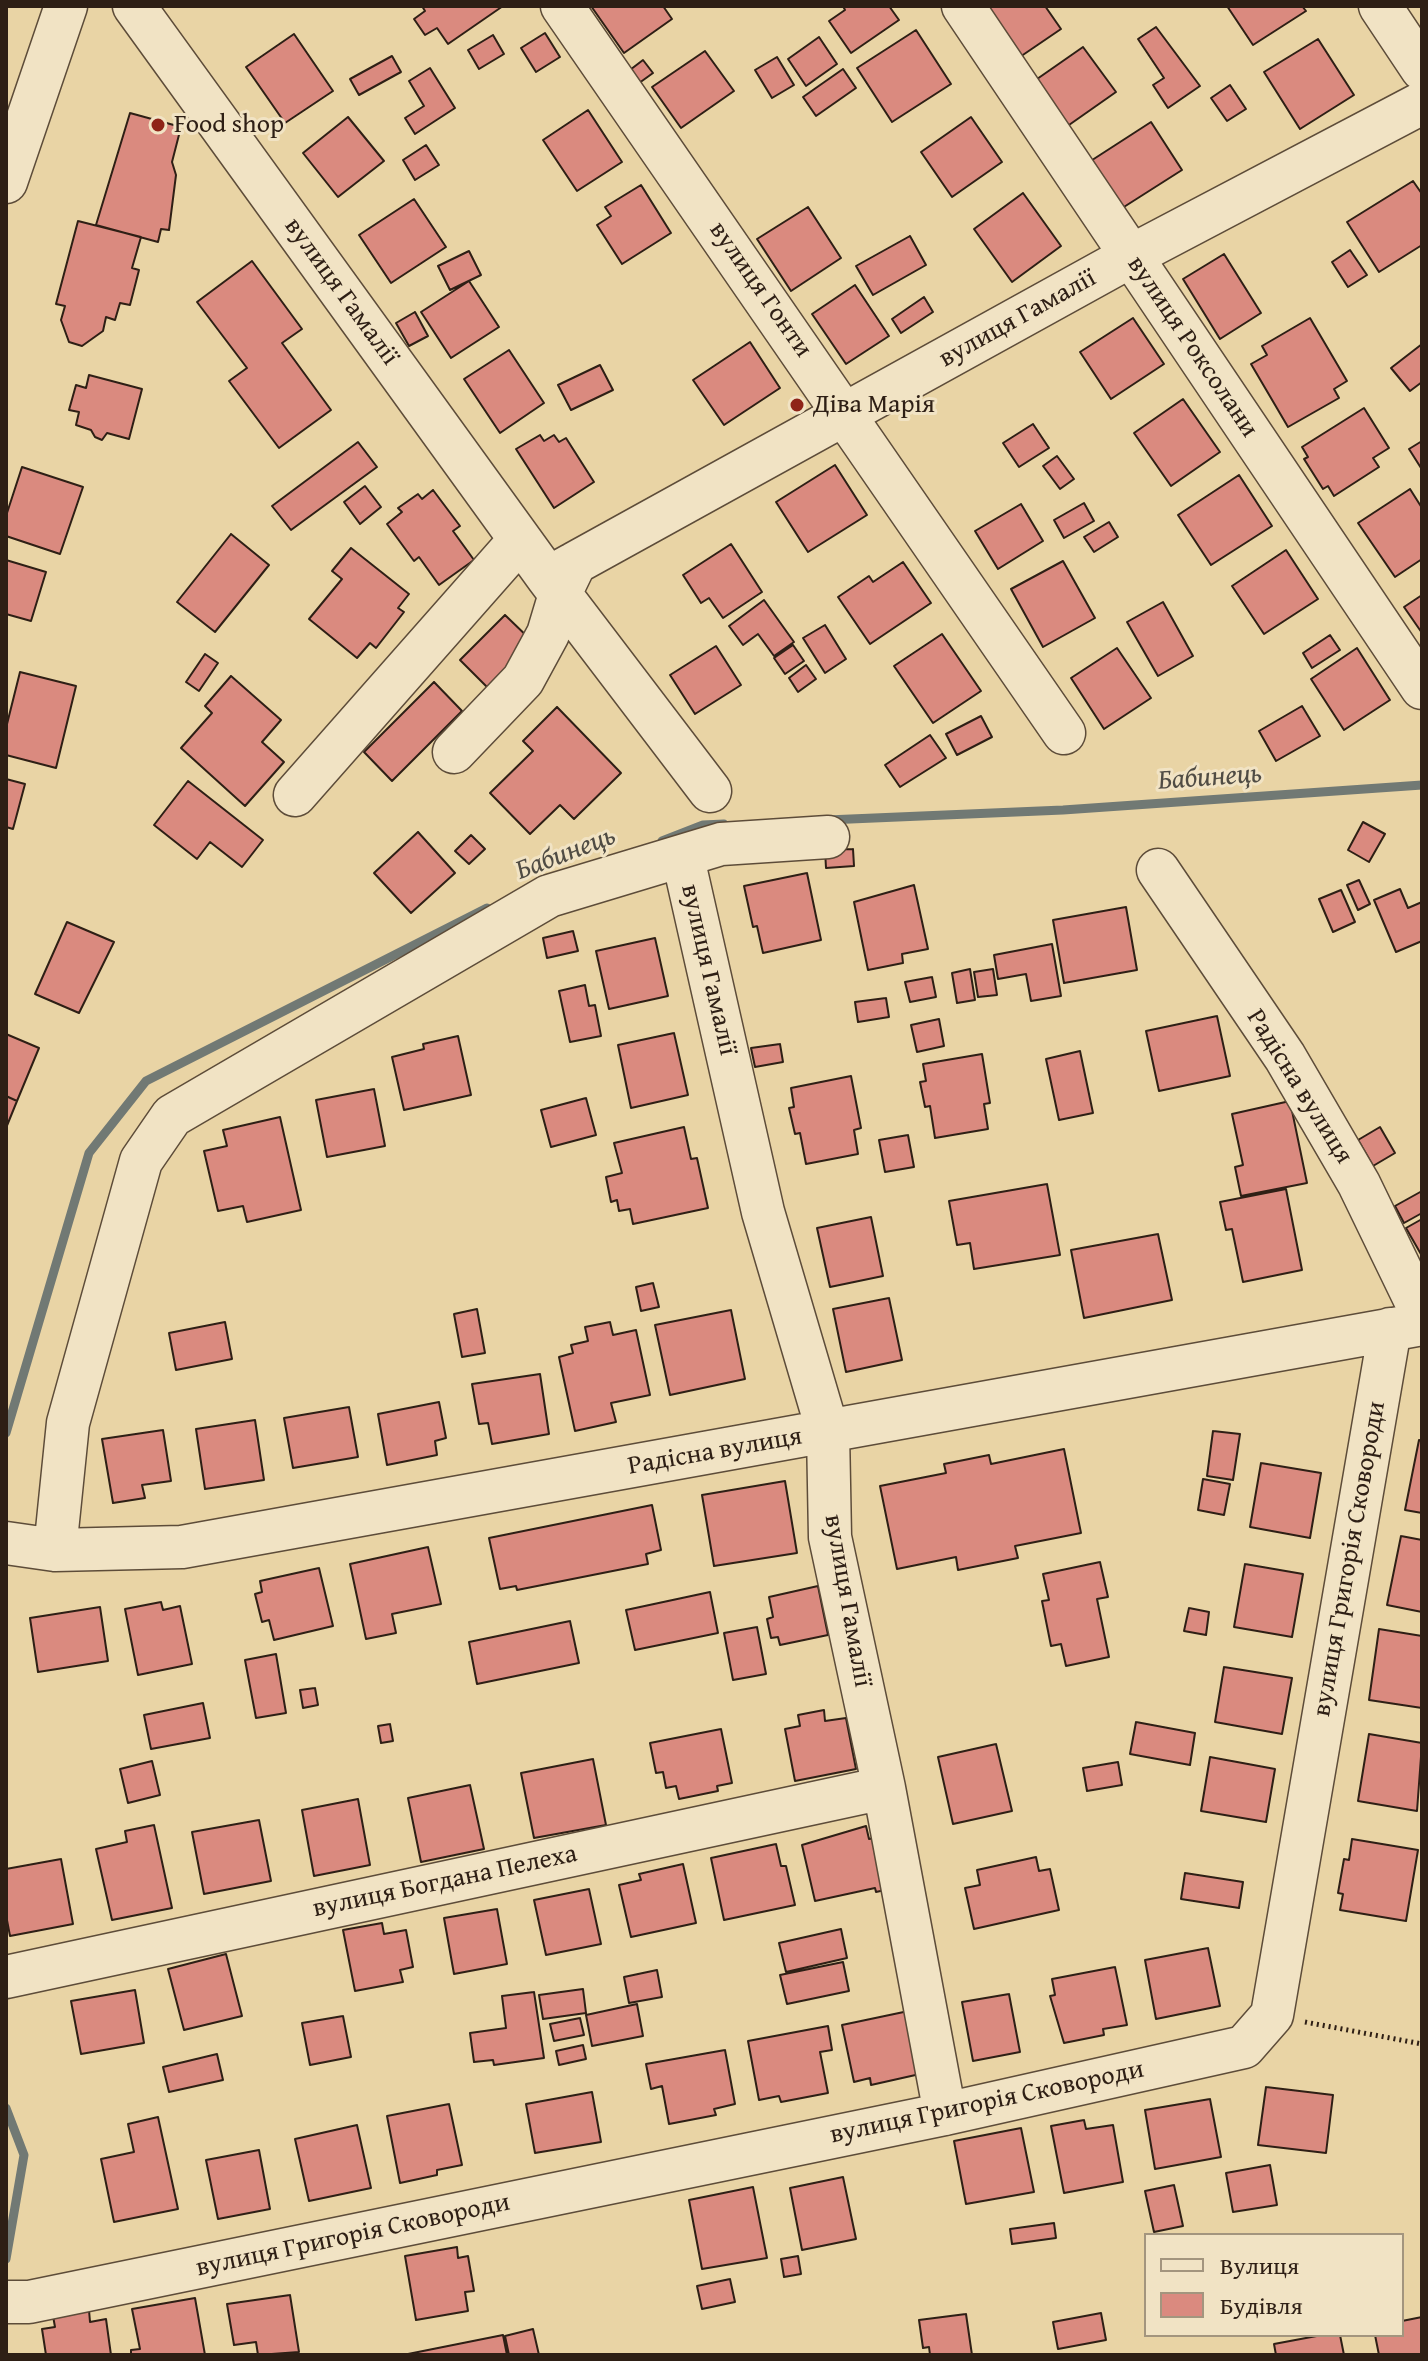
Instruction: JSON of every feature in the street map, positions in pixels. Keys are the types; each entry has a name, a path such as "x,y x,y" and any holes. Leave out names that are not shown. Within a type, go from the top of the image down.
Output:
{"street":[{"path":"6,182 66,6"},
{"name":"вулиця Гамалії","path":"134,6 519,541 561,578 710,791"},
{"name":"вулиця Гонти","path":"562,6 1064,733"},
{"name":"вулиця Роксолани","path":"963,6 1422,688"},
{"path":"1380,6 1422,69"},
{"name":"вулиця Гамалії","path":"561,578 846,414 1131,256 1422,103"},
{"path":"295,795 519,541"},
{"path":"454,752 523,680 548,634 561,578"},
{"path":"55,1550 68,1423 141,1161 172,1116 549,896 683,858 721,844 828,837"},
{"name":"вулиця Гамалії","path":"683,858 763,1212 828,1432 830,1537 884,1788 945,2114"},
{"name":"Радісна вулиця","path":"6,1543 55,1550 182,1547 828,1432 1411,1322 1359,1184 1285,1057 1158,870"},
{"name":"вулиця Григорія Сковороди","path":"6,2302 29,2302 945,2114 1244,2047 1272,2015 1411,1322"},
{"name":"вулиця Богдана Пелеха","path":"6,1977 884,1788"}],"path":[{"path":"1272,2015 1422,2044"}],"building":[{"path":"422,6 503,6 448,44 437,28 425,35 414,19 425,11"},
{"path":"591,6 663,6 672,19 624,53"},
{"path":"843,6 889,6 899,20 851,53 829,21 845,10"},
{"path":"986,6 1045,6 1061,29 1014,61"},
{"path":"1227,6 1302,6 1306,11 1253,45"},
{"path":"1156,27 1200,86 1168,108 1153,85 1164,78 1138,39"},
{"path":"916,30 951,84 892,122 857,68"},
{"path":"545,33 560,57 536,72 521,48"},
{"path":"294,34 333,91 285,123 246,67"},
{"path":"493,35 504,54 479,69 468,50"},
{"path":"819,37 837,64 806,86 788,59"},
{"path":"1318,39 1354,95 1300,129 1264,72"},
{"path":"1083,47 1116,92 1059,132 1027,86"},
{"path":"705,51 734,91 681,128 652,87"},
{"path":"392,56 401,72 359,95 350,79"},
{"path":"777,57 794,85 772,98 755,70"},
{"path":"643,60 653,73 635,86 626,73"},
{"path":"430,68 455,108 415,134 405,118 424,106 409,81"},
{"path":"843,69 856,88 816,116 803,97"},
{"path":"1230,85 1246,109 1227,121 1211,98"},
{"path":"588,110 622,162 577,191 543,140"},
{"path":"130,113 181,127 172,162 176,175 169,230 161,229 158,242 96,225"},
{"path":"348,117 384,161 338,197 303,153"},
{"path":"971,117 1002,162 952,197 921,152"},
{"path":"1151,122 1182,170 1116,212 1086,164"},
{"path":"426,145 439,165 415,180 403,160"},
{"path":"1413,181 1422,194 1422,245 1379,272 1347,222"},
{"path":"641,185 671,233 622,264 597,225 611,216 605,207"},
{"path":"1023,193 1061,246 1012,282 974,229"},
{"path":"414,199 446,247 391,283 359,235"},
{"path":"808,207 841,258 791,291 757,239"},
{"path":"78,221 141,237 132,268 139,270 130,305 120,303 115,320 106,317 103,331 82,346 69,342 61,320 65,306 56,304"},
{"path":"910,236 926,265 873,295 856,266"},
{"path":"1350,250 1367,275 1348,287 1332,262"},
{"path":"469,251 481,275 450,290 438,266"},
{"path":"1224,254 1261,313 1220,339 1183,279"},
{"path":"252,261 302,329 282,343 331,410 279,448 229,381 247,368 197,302"},
{"path":"469,281 499,327 451,358 421,312"},
{"path":"855,285 889,336 846,364 812,314"},
{"path":"924,297 933,312 901,333 892,319"},
{"path":"415,312 428,336 409,346 396,323"},
{"path":"1133,318 1164,364 1111,399 1080,352"},
{"path":"1310,318 1347,381 1334,389 1339,398 1288,427 1251,364 1267,355 1262,346"},
{"path":"750,342 780,388 724,425 693,380"},
{"path":"1422,344 1422,382 1410,391 1391,368"},
{"path":"509,350 544,403 500,433 464,379"},
{"path":"600,365 613,390 571,410 558,385"},
{"path":"89,375 142,389 129,439 107,433 102,440 95,437 91,430 76,425 79,412 69,410 76,385 86,388"},
{"path":"1183,399 1220,452 1171,486 1134,433"},
{"path":"1364,408 1389,448 1373,458 1379,467 1334,496 1328,486 1323,489 1304,459 1308,457 1302,447"},
{"path":"1033,424 1049,448 1019,467 1003,443"},
{"path":"540,435 544,441 554,435 559,442 566,438 594,482 554,508 516,449"},
{"path":"1422,441 1422,467 1421,468 1409,449"},
{"path":"358,442 377,467 291,530 272,506"},
{"path":"1057,456 1074,479 1060,489 1043,466"},
{"path":"835,465 867,515 808,552 776,502"},
{"path":"22,467 83,487 60,554 6,536 6,516"},
{"path":"1239,475 1272,526 1211,565 1178,515"},
{"path":"365,486 381,507 360,524 344,502"},
{"path":"1410,489 1422,508 1422,559 1395,577 1358,523"},
{"path":"433,490 460,526 453,531 474,560 439,585 419,557 414,561 387,524 402,512 398,508 418,494 422,499"},
{"path":"1084,503 1094,521 1064,538 1054,520"},
{"path":"1021,504 1043,541 998,569 975,531"},
{"path":"1109,522 1118,537 1094,552 1084,537"},
{"path":"231,534 269,565 215,632 177,602"},
{"path":"731,544 762,592 723,618 709,598 701,603 683,575"},
{"path":"351,548 409,594 398,608 404,612 376,648 370,643 357,658 309,619 342,579 332,571"},
{"path":"1286,550 1318,599 1264,634 1232,586"},
{"path":"6,560 46,572 31,621 6,614"},
{"path":"1063,561 1095,618 1043,647 1011,589"},
{"path":"903,562 931,603 870,644 838,597 869,576 873,582"},
{"path":"1422,595 1422,633 1404,607"},
{"path":"764,600 794,642 774,656 758,634 743,645 729,626"},
{"path":"1163,602 1193,656 1158,676 1127,622"},
{"path":"505,615 535,644 489,689 460,660"},
{"path":"825,625 846,659 825,673 803,638"},
{"path":"942,634 981,691 933,723 894,666"},
{"path":"1330,635 1340,650 1312,668 1303,653"},
{"path":"793,645 804,661 785,674 774,658"},
{"path":"716,646 741,685 695,714 670,675"},
{"path":"1117,648 1151,698 1104,729 1071,678"},
{"path":"1357,648 1390,700 1344,730 1311,679"},
{"path":"205,654 218,663 199,691 186,682"},
{"path":"806,665 816,679 798,692 789,678"},
{"path":"20,672 76,686 56,768 6,755 6,728"},
{"path":"231,676 281,720 262,742 284,762 245,806 181,748 212,713 205,706"},
{"path":"434,682 462,711 392,781 364,752"},
{"path":"1302,706 1320,736 1276,761 1259,731"},
{"path":"557,707 621,773 574,819 560,805 530,834 490,793 533,751 523,741"},
{"path":"981,716 992,737 957,755 946,734"},
{"path":"930,735 946,758 900,787 885,765"},
{"path":"6,779 25,784 13,829 6,827"},
{"path":"188,781 263,840 242,867 210,842 197,859 154,825"},
{"path":"1363,822 1385,834 1369,862 1348,850"},
{"path":"418,832 455,873 411,913 374,873"},
{"path":"471,835 485,849 469,864 455,851"},
{"path":"853,849 854,866 826,868 825,850"},
{"path":"807,873 821,940 763,953 757,926 753,927 744,886"},
{"path":"1359,880 1370,904 1358,910 1347,885"},
{"path":"914,885 928,949 902,954 903,963 868,970 854,902"},
{"path":"1400,889 1408,908 1422,902 1422,941 1396,952 1374,900"},
{"path":"1341,890 1355,922 1333,932 1319,899"},
{"path":"1126,907 1137,970 1064,983 1053,920"},
{"path":"67,922 114,942 79,1013 35,994"},
{"path":"573,931 578,951 547,958 543,938"},
{"path":"655,938 668,996 609,1009 596,951"},
{"path":"1052,944 1061,996 1031,1001 1026,974 998,979 994,955"},
{"path":"970,969 975,1000 957,1003 952,973"},
{"path":"993,969 997,995 978,997 974,972"},
{"path":"932,977 936,997 910,1002 905,982"},
{"path":"585,985 589,1006 595,1005 601,1036 570,1042 559,991"},
{"path":"886,998 889,1017 858,1022 855,1002"},
{"path":"1217,1016 1230,1076 1159,1091 1146,1031"},
{"path":"939,1019 944,1046 917,1052 911,1025"},
{"path":"674,1033 688,1095 631,1108 618,1045"},
{"path":"6,1034 39,1048 17,1101 6,1096"},
{"path":"458,1036 471,1095 404,1110 392,1057 424,1049 423,1044"},
{"path":"780,1044 783,1062 755,1067 751,1048"},
{"path":"1080,1051 1093,1113 1059,1120 1046,1059"},
{"path":"982,1054 990,1103 984,1104 988,1129 935,1138 930,1106 925,1107 920,1082 926,1081 923,1064"},
{"path":"851,1076 861,1128 854,1130 858,1154 806,1164 800,1133 795,1134 789,1108 794,1107 791,1088"},
{"path":"374,1089 385,1146 327,1157 316,1100"},
{"path":"6,1096 17,1101 6,1128"},
{"path":"586,1098 596,1135 551,1147 541,1110"},
{"path":"1290,1101 1307,1183 1241,1196 1235,1167 1243,1165 1232,1114"},
{"path":"280,1117 301,1210 247,1222 243,1206 218,1211 204,1151 227,1146 223,1130"},
{"path":"684,1127 691,1159 697,1158 708,1208 633,1224 630,1209 619,1211 617,1200 611,1202 606,1177 622,1173 614,1143"},
{"path":"1380,1127 1395,1153 1373,1166 1358,1140"},
{"path":"908,1135 914,1167 885,1172 879,1140"},
{"path":"1047,1184 1060,1255 974,1269 970,1243 957,1245 949,1201"},
{"path":"1286,1189 1302,1270 1243,1282 1232,1229 1226,1230 1220,1202"},
{"path":"1422,1191 1422,1213 1404,1223 1395,1206"},
{"path":"871,1217 883,1276 830,1287 817,1228"},
{"path":"1422,1219 1422,1256 1406,1228"},
{"path":"1158,1234 1172,1300 1084,1318 1071,1250"},
{"path":"653,1283 659,1307 641,1311 636,1287"},
{"path":"889,1298 902,1360 846,1372 833,1309"},
{"path":"477,1309 485,1353 462,1357 454,1314"},
{"path":"731,1310 745,1379 670,1395 655,1325"},
{"path":"225,1322 232,1359 176,1370 169,1333"},
{"path":"610,1322 613,1335 636,1330 650,1395 611,1403 616,1422 575,1431 559,1357 573,1353 571,1345 588,1341 585,1327"},
{"path":"540,1374 549,1434 492,1444 488,1423 479,1424 472,1384"},
{"path":"439,1402 446,1438 435,1441 437,1455 387,1465 378,1414"},
{"path":"349,1407 358,1457 293,1468 284,1418"},
{"path":"255,1420 264,1480 205,1489 196,1429"},
{"path":"163,1430 171,1481 142,1485 145,1498 113,1503 102,1439"},
{"path":"1213,1431 1240,1434 1233,1480 1207,1476"},
{"path":"1419,1440 1422,1441 1422,1513 1405,1510"},
{"path":"1064,1449 1081,1533 1015,1546 1018,1558 958,1570 956,1557 897,1569 880,1486 946,1473 944,1464 989,1455 991,1464"},
{"path":"1261,1463 1321,1473 1310,1538 1250,1527"},
{"path":"1203,1479 1230,1484 1224,1515 1198,1510"},
{"path":"785,1481 797,1553 714,1566 702,1495"},
{"path":"652,1505 661,1550 646,1554 648,1564 517,1590 516,1586 500,1589 489,1538"},
{"path":"1401,1536 1422,1540 1422,1612 1387,1605"},
{"path":"428,1547 441,1604 392,1614 396,1633 366,1639 350,1564"},
{"path":"1100,1562 1108,1597 1097,1599 1109,1657 1066,1666 1061,1644 1051,1646 1042,1601 1049,1600 1043,1574"},
{"path":"1245,1564 1303,1574 1292,1637 1234,1627"},
{"path":"319,1568 333,1626 274,1640 269,1620 262,1622 255,1594 262,1592 260,1581"},
{"path":"818,1586 828,1635 780,1645 778,1637 771,1638 767,1619 773,1617 769,1597"},
{"path":"710,1592 718,1633 635,1650 626,1610"},
{"path":"161,1602 163,1610 180,1606 192,1664 138,1675 125,1609"},
{"path":"100,1607 108,1661 38,1672 30,1618"},
{"path":"1189,1608 1209,1612 1206,1635 1184,1631"},
{"path":"570,1621 579,1663 477,1684 469,1642"},
{"path":"757,1627 766,1674 733,1680 724,1633"},
{"path":"1379,1629 1422,1636 1422,1708 1369,1700"},
{"path":"276,1654 286,1713 256,1718 245,1660"},
{"path":"1224,1667 1292,1678 1282,1734 1215,1722"},
{"path":"315,1688 318,1705 303,1708 300,1690"},
{"path":"203,1703 210,1738 151,1749 144,1715"},
{"path":"824,1710 825,1721 846,1718 856,1769 795,1781 785,1729 800,1726 798,1715"},
{"path":"1136,1722 1195,1733 1190,1765 1130,1754"},
{"path":"390,1724 393,1741 381,1743 378,1726"},
{"path":"721,1729 732,1783 717,1786 718,1791 679,1799 676,1786 666,1788 663,1772 656,1773 650,1743"},
{"path":"1369,1734 1422,1743 1417,1811 1358,1801"},
{"path":"996,1744 1012,1811 953,1824 938,1757"},
{"path":"1210,1757 1275,1769 1266,1822 1201,1811"},
{"path":"593,1759 606,1825 534,1838 521,1773"},
{"path":"152,1761 160,1795 128,1803 120,1769"},
{"path":"1118,1762 1122,1785 1087,1791 1083,1768"},
{"path":"470,1785 484,1849 421,1862 408,1798"},
{"path":"358,1799 370,1865 314,1876 302,1810"},
{"path":"259,1820 271,1881 204,1894 192,1832"},
{"path":"154,1825 172,1908 112,1920 96,1849 127,1842 125,1831"},
{"path":"866,1826 869,1839 875,1838 894,1888 876,1892 875,1888 815,1901 802,1845"},
{"path":"1352,1839 1418,1850 1406,1921 1340,1910 1343,1894 1338,1893 1344,1859 1349,1860"},
{"path":"776,1844 781,1866 786,1866 795,1905 724,1920 711,1858"},
{"path":"1036,1857 1039,1871 1050,1869 1059,1910 974,1929 965,1888 980,1885 977,1870"},
{"path":"61,1859 73,1924 10,1936 6,1915 6,1869"},
{"path":"683,1864 696,1923 631,1937 619,1885 641,1880 639,1874"},
{"path":"1185,1873 1243,1882 1239,1908 1181,1899"},
{"path":"589,1889 601,1944 546,1955 534,1900"},
{"path":"497,1909 507,1964 454,1974 444,1918"},
{"path":"382,1923 384,1934 406,1930 413,1967 400,1970 403,1982 355,1991 343,1930"},
{"path":"841,1929 847,1958 786,1972 779,1943"},
{"path":"1208,1948 1220,2006 1156,2019 1145,1960"},
{"path":"226,1954 242,2016 184,2030 168,1969"},
{"path":"843,1962 849,1991 787,2004 780,1975"},
{"path":"1115,1967 1127,2025 1103,2029 1104,2035 1064,2043 1050,1996 1055,1995 1052,1979"},
{"path":"657,1970 662,1997 629,2003 624,1977"},
{"path":"583,1989 586,2013 543,2019 539,1995"},
{"path":"135,1990 144,2043 81,2054 71,2001"},
{"path":"534,1992 544,2058 494,2065 493,2060 474,2062 470,2033 506,2028 502,1996"},
{"path":"1009,1994 1020,2052 973,2061 962,2002"},
{"path":"637,2004 643,2036 592,2046 586,2015"},
{"path":"918,2009 920,2074 871,2085 870,2078 854,2082 842,2025"},
{"path":"343,2016 351,2057 310,2065 302,2023"},
{"path":"580,2018 584,2035 554,2041 550,2024"},
{"path":"828,2026 832,2050 820,2052 828,2093 781,2102 779,2096 759,2100 748,2041"},
{"path":"583,2045 586,2059 559,2065 556,2051"},
{"path":"725,2050 735,2104 714,2109 716,2115 669,2124 662,2086 651,2089 646,2064"},
{"path":"217,2054 223,2080 169,2092 163,2067"},
{"path":"1266,2087 1333,2095 1326,2153 1258,2145"},
{"path":"592,2092 601,2142 535,2153 526,2104"},
{"path":"1210,2099 1221,2157 1155,2169 1145,2110"},
{"path":"449,2104 462,2165 437,2170 437,2175 400,2183 387,2116"},
{"path":"158,2117 178,2209 114,2222 101,2159 134,2152 128,2124"},
{"path":"1084,2120 1086,2129 1113,2125 1123,2182 1064,2193 1051,2126"},
{"path":"357,2125 371,2188 309,2201 295,2139"},
{"path":"1021,2128 1034,2192 966,2204 954,2141"},
{"path":"259,2150 270,2209 218,2219 206,2160"},
{"path":"1270,2165 1277,2205 1233,2212 1226,2173"},
{"path":"843,2177 856,2239 802,2250 790,2188"},
{"path":"1174,2185 1183,2226 1154,2232 1145,2191"},
{"path":"753,2187 767,2258 702,2269 689,2200"},
{"path":"1054,2223 1056,2238 1012,2244 1010,2229"},
{"path":"457,2247 458,2258 468,2256 474,2291 465,2292 468,2311 416,2320 405,2256"},
{"path":"798,2256 801,2274 784,2277 781,2259"},
{"path":"730,2279 735,2302 702,2309 697,2286"},
{"path":"290,2295 299,2352 258,2355 256,2342 234,2345 227,2304"},
{"path":"195,2298 205,2355 131,2355 131,2350 140,2349 132,2309"},
{"path":"89,2310 90,2322 106,2319 111,2355 46,2355 42,2329 55,2327 53,2316"},
{"path":"1101,2313 1106,2340 1058,2349 1053,2322"},
{"path":"966,2314 972,2355 930,2355 929,2347 923,2348 919,2320"},
{"path":"1422,2317 1422,2355 1379,2355 1375,2337 1404,2337 1404,2321"},
{"path":"533,2329 539,2355 509,2355 505,2336"},
{"path":"503,2335 507,2355 408,2354"},
{"path":"1311,2337 1340,2337 1344,2355 1276,2355 1274,2344"}],"waterway":[{"name":"Бабинець","path":"827,820 1063,810 1422,785"},
{"name":"Бабинець","path":"662,841 703,825 724,824"},
{"name":"Бабинець","path":"6,1433 89,1153 146,1081 487,908"},
{"name":"Бабинець","path":"6,2108 24,2155 6,2259"}],"place":[{"name":"Food shop","path":"158,125"},
{"name":"Діва Марія","path":"797,405"}]}
